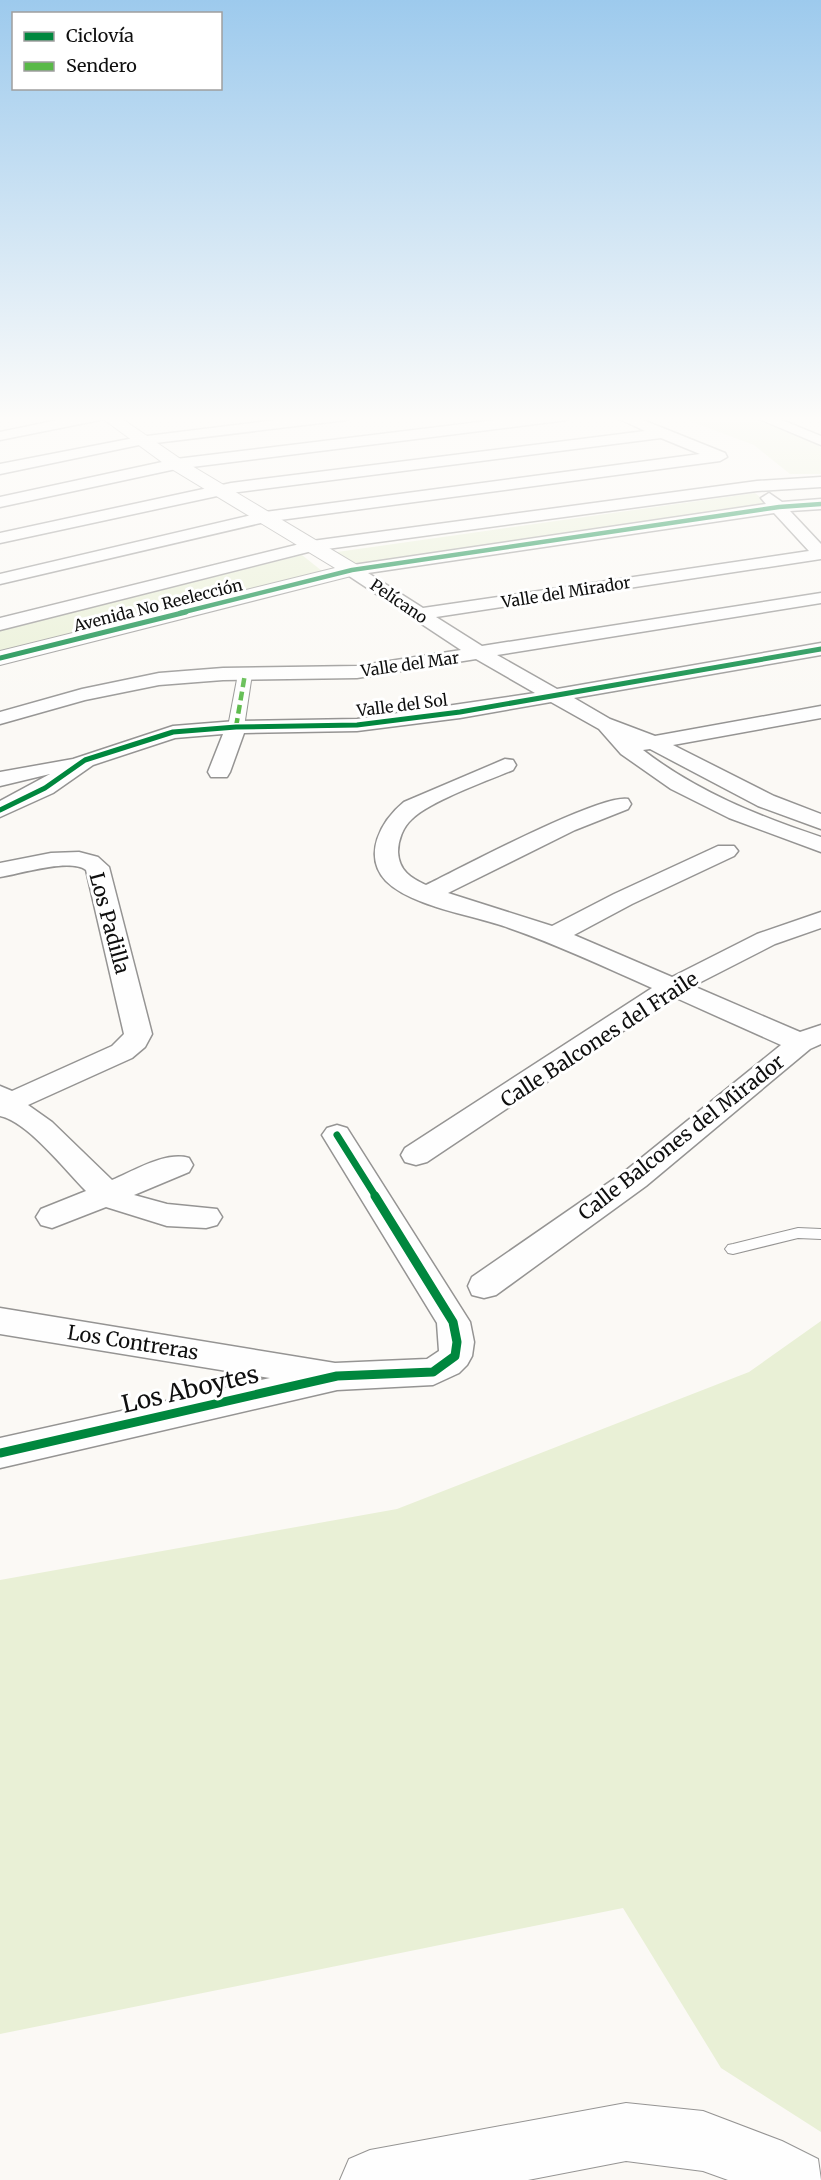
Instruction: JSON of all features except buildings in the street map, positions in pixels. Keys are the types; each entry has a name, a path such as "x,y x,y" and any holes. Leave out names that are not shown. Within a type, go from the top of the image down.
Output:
{"street":[{"path":"0,538 91,518"},
{"path":"0,579 263,518"},
{"name":"Pelícano","path":"267,518 482,654 603,723 653,742 698,768 766,801 821,822"},
{"name":"Avenida No Reelección","path":"0,624 312,546 522,518"},
{"name":"Avenida No Reelección","path":"0,658 352,570 706,518"},
{"path":"789,518 821,554"},
{"name":"Valle del Mirador","path":"418,614 821,554"},
{"name":"Valle del Mar","path":"0,718 131,684 194,676 357,672 482,654 821,598"},
{"name":"Valle del Sol","path":"0,810 39,792 85,760 173,732 236,727 294,728 357,724 460,712 821,649"},
{"path":"219,772 236,727 245,674"},
{"path":"625,748 821,712"},
{"name":"Pelícano","path":"603,723 625,748 672,779 739,814 821,845"},
{"path":"9,778 85,760"},
{"path":"505,765 412,807 399,816 388,840 388,860 394,874 405,884 555,934 672,986 811,1038"},
{"path":"672,779 698,768"},
{"path":"9,778 39,792"},
{"path":"739,814 766,801"},
{"path":"429,893 567,825 620,804"},
{"path":"555,934 726,851"},
{"name":"Los Padilla","path":"0,870 78,858 92,861 96,867 137,1027 135,1041 122,1052 1,1102"},
{"name":"Calle Balcones del Fraile","path":"416,1155 479,1118 672,986 735,953 792,928 821,920"},
{"name":"Calle Balcones del Mirador","path":"484,1286 635,1179 811,1038"},
{"path":"1,1102 42,1129 106,1193 144,1210 206,1217"},
{"name":"Los Aboytes","path":"0,1453 338,1376 433,1371 447,1364 455,1356 457,1342 453,1322 337,1135"},
{"path":"52,1217 178,1165"},
{"name":"Los Contreras","path":"0,1321 338,1376"},
{"path":"370,2180 626,2133 703,2141 782,2171 796,2180"}],"lane":[{"path":"733,1249 798,1233 821,1234"}],"green space":[{"path":"580,518 689,518 350,566 330,553"},
{"path":"302,555 322,571 0,653 0,631"},
{"path":"821,1321 821,2132 721,2068 623,1908 0,2034 0,1580 397,1509 749,1372"}],"marked path":[{"path":"236,727 245,674"}],"cycle path":[{"path":"0,658 352,570 706,518"},
{"path":"0,810 45,788 85,760 173,732 236,727 294,728 357,725 460,712 821,649"},
{"path":"0,1453 337,1376 433,1372 447,1364 455,1356 457,1342 453,1322 337,1135"}]}
